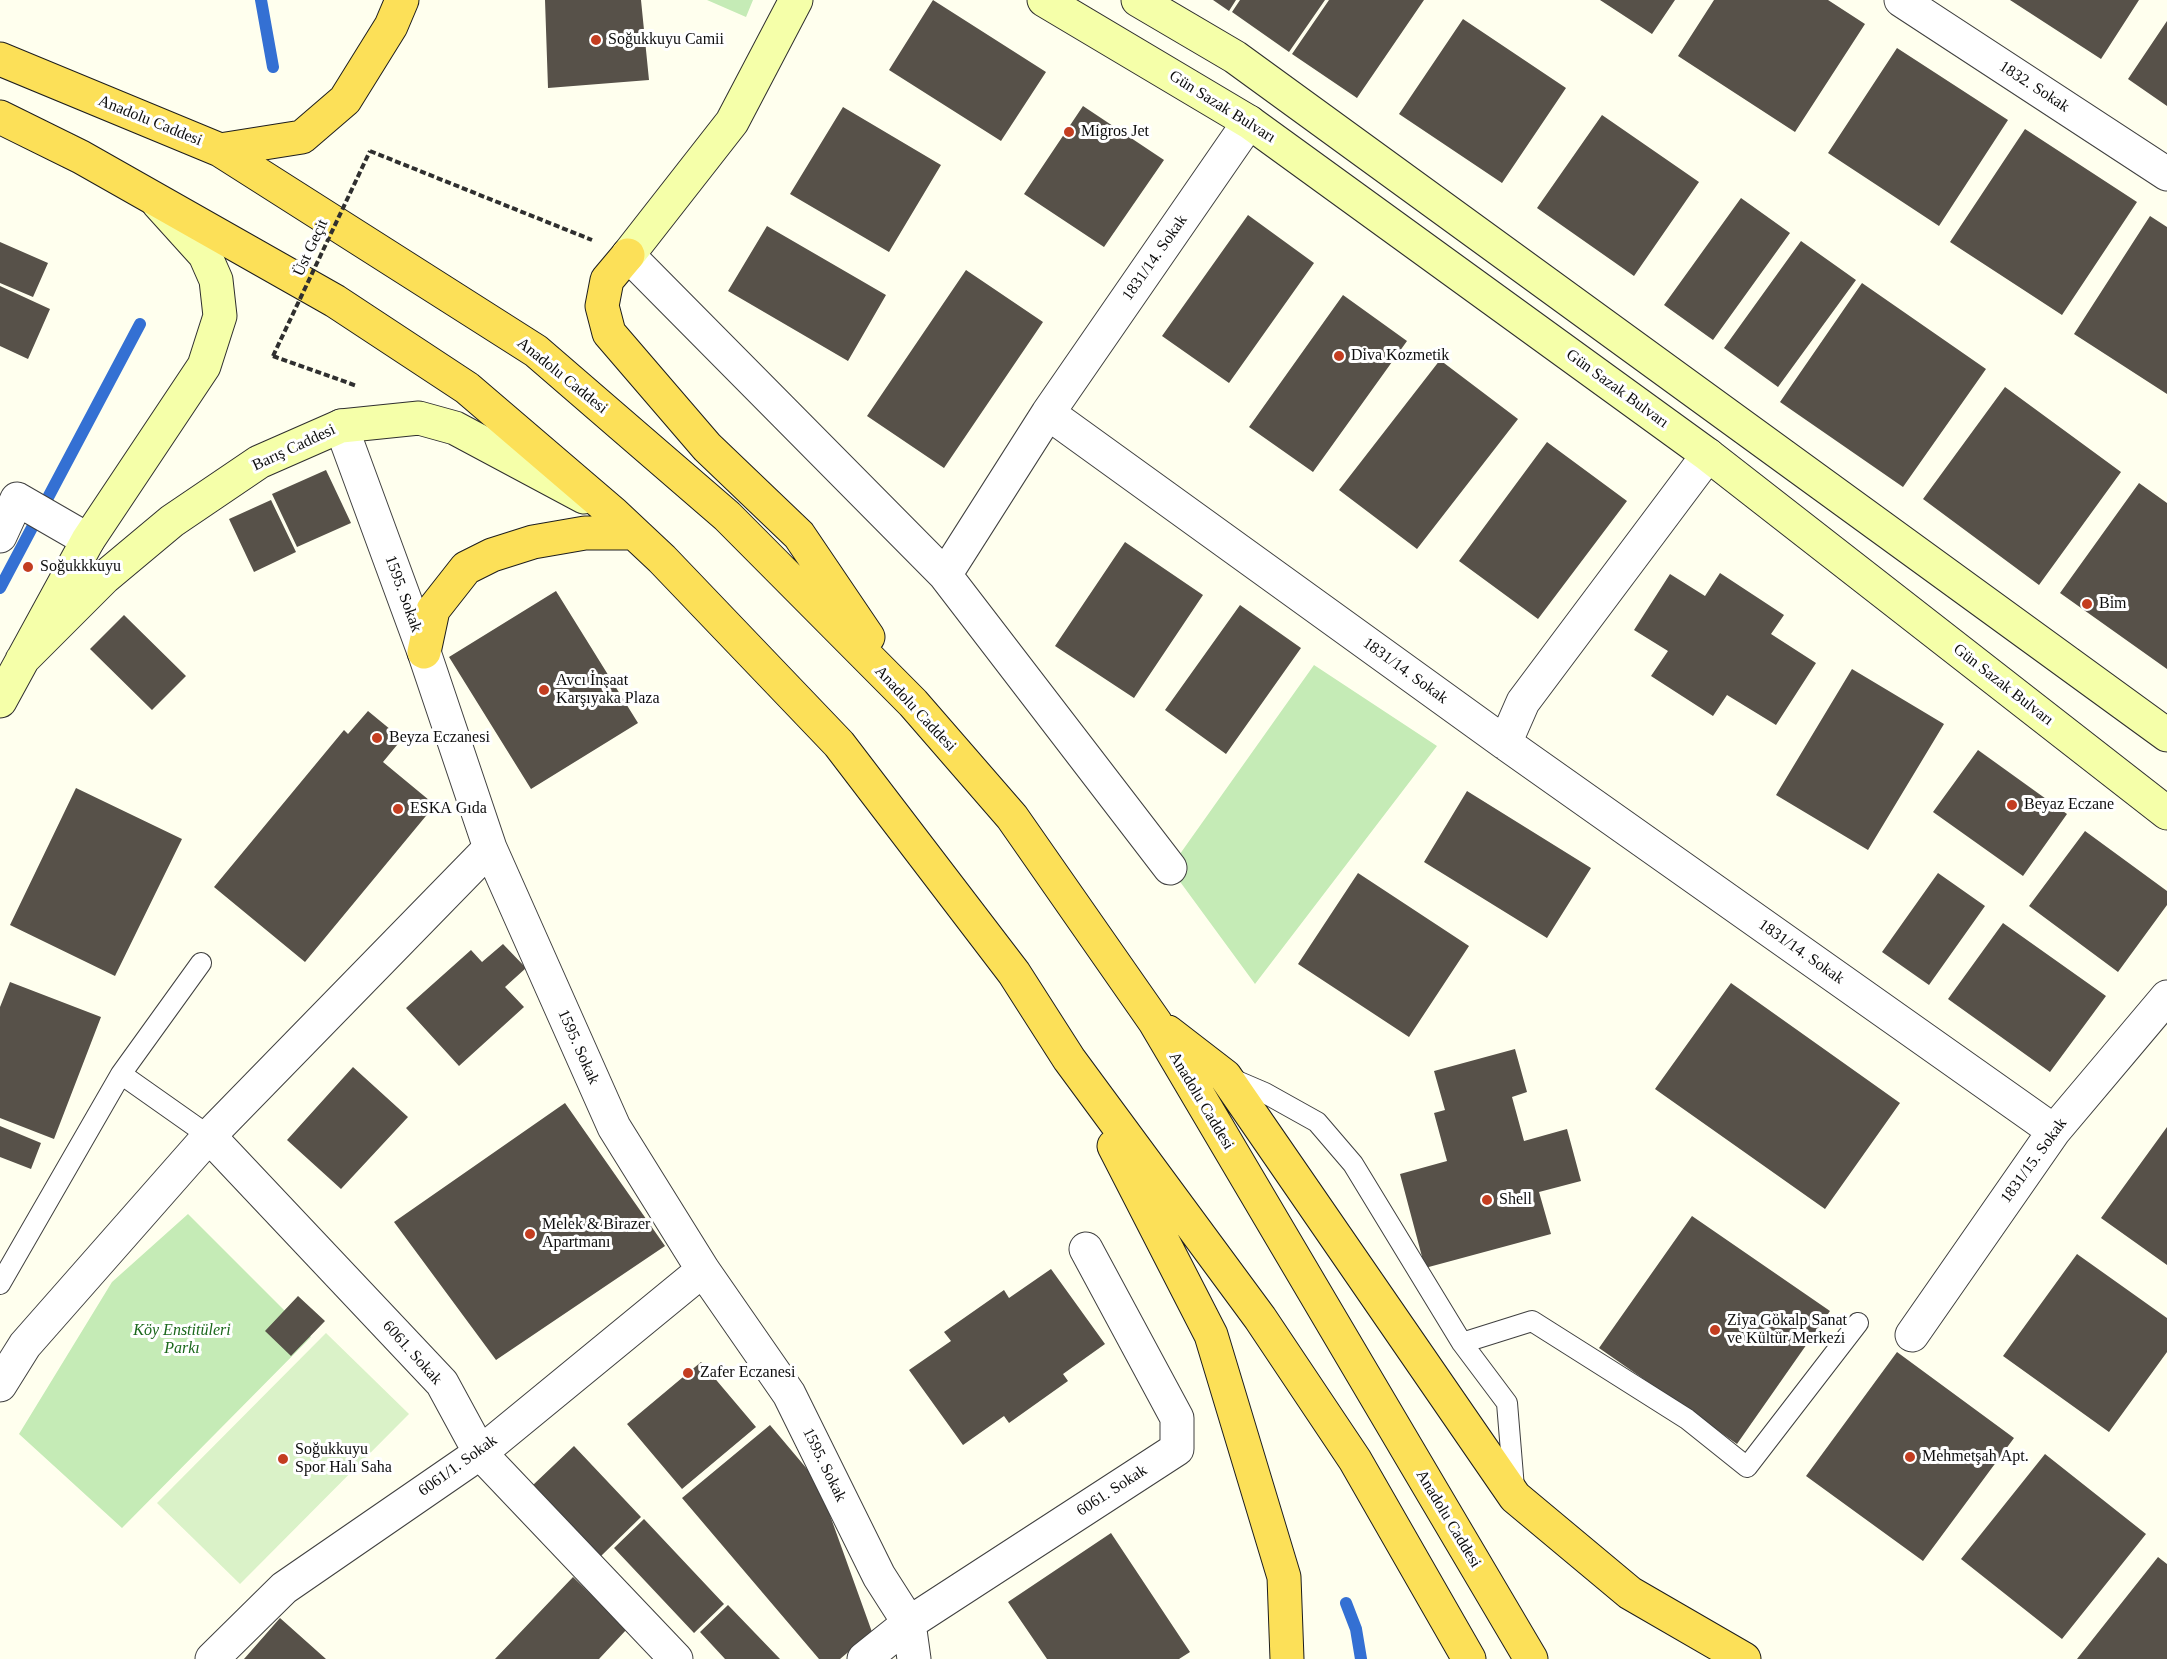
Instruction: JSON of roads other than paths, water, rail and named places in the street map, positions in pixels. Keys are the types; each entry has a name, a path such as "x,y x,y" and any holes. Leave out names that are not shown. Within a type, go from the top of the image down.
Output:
{"highway":[{"path":"220,150 302,137 345,100 391,26 402,0"},
{"name":"Anadolu Caddesi","path":"0,59 220,150 536,351 727,516 913,703 1012,817 1155,1022 1531,1659"},
{"path":"0,117 81,157 335,301 467,388 623,523 839,744 1014,973 1069,1059 1260,1318 1355,1460 1469,1659"},
{"path":"628,255 607,280 602,306 609,333 707,447 799,535 913,703"},
{"path":"424,652 433,610 466,568 492,555 532,542 585,533 623,523"},
{"path":"1155,1022 1225,1076 1515,1497 1630,1593 1744,1659"},
{"path":"1069,1059 1211,1335 1284,1577 1287,1659"}],"main road":[{"path":"628,255 732,122 796,0"},
{"name":"Gün Sazak Bulvarı","path":"1044,0 1249,122 1708,455 2167,813"},
{"path":"1138,0 1235,57 2167,735"},
{"name":"Barış Caddesi","path":"0,701 88,540 204,366 220,316 216,280 205,255 152,197"},
{"name":"Barış Caddesi","path":"22,660 105,578 172,521 259,462 341,426 420,418 455,428 623,523"}],"street":[{"name":"1832. Sokak","path":"1901,0 2167,174"},
{"name":"1831/14. Sokak","path":"1249,122 1048,413 1505,743 2054,1131"},
{"path":"628,255 945,575 1170,868"},
{"path":"945,575 1048,413"},
{"name":"1595. Sokak","path":"341,426 424,652 490,848 614,1127 703,1270 789,1394 879,1576 909,1623"},
{"path":"1505,743 1523,702 1708,455"},
{"path":"0,536 17,499 88,540"},
{"path":"0,1385 25,1344 209,1136 490,848"},
{"name":"1831/15. Sokak","path":"1912,1335 2054,1131 2167,997"},
{"name":"6061. Sokak","path":"209,1136 442,1383 480,1453 676,1659"},
{"name":"6061. Sokak","path":"864,1659 909,1623 1177,1449 1177,1418 1086,1249"},
{"name":"6061/1. Sokak","path":"212,1659 284,1588 480,1453 703,1270"},
{"path":"909,1623 914,1659"}],"lane":[{"path":"0,1284 121,1074 201,963"},
{"path":"121,1074 209,1136"},
{"path":"1225,1076 1265,1093 1317,1122 1353,1164 1462,1343 1507,1403 1515,1497"},
{"path":"1462,1343 1532,1321 1687,1419 1747,1467 1858,1323"}],"waterway":[{"path":"261,0 273,67"},
{"path":"0,588 140,324"},
{"path":"1346,1603 1356,1629 1361,1659"}],"place":[{"name":"Soğukkuyu Camii","path":"596,40"},
{"name":"Migros Jet","path":"1069,132"},
{"name":"Diva Kozmetik","path":"1339,356"},
{"name":"Soğukkkuyu","path":"28,567"},
{"name":"Bim","path":"2087,604"},
{"name":"Avcı İnşaat Karşıyaka Plaza","path":"544,690"},
{"name":"Beyza Eczanesi","path":"377,738"},
{"name":"Beyaz Eczane","path":"2012,805"},
{"name":"ESKA Gıda","path":"398,809"},
{"name":"Shell","path":"1487,1200"},
{"name":"Melek & Birazer Apartmanı","path":"530,1234"},
{"name":"Ziya Gökalp Sanat ve Kültür Merkezi","path":"1715,1330"},
{"name":"Zafer Eczanesi","path":"688,1373"},
{"name":"Mehmetşah Apt.","path":"1910,1457"},
{"name":"Soğukkuyu Spor Halı Saha","path":"283,1459"}],"park label":[{"name":"Köy Enstitüleri Parkı","path":"182,1340"}]}
